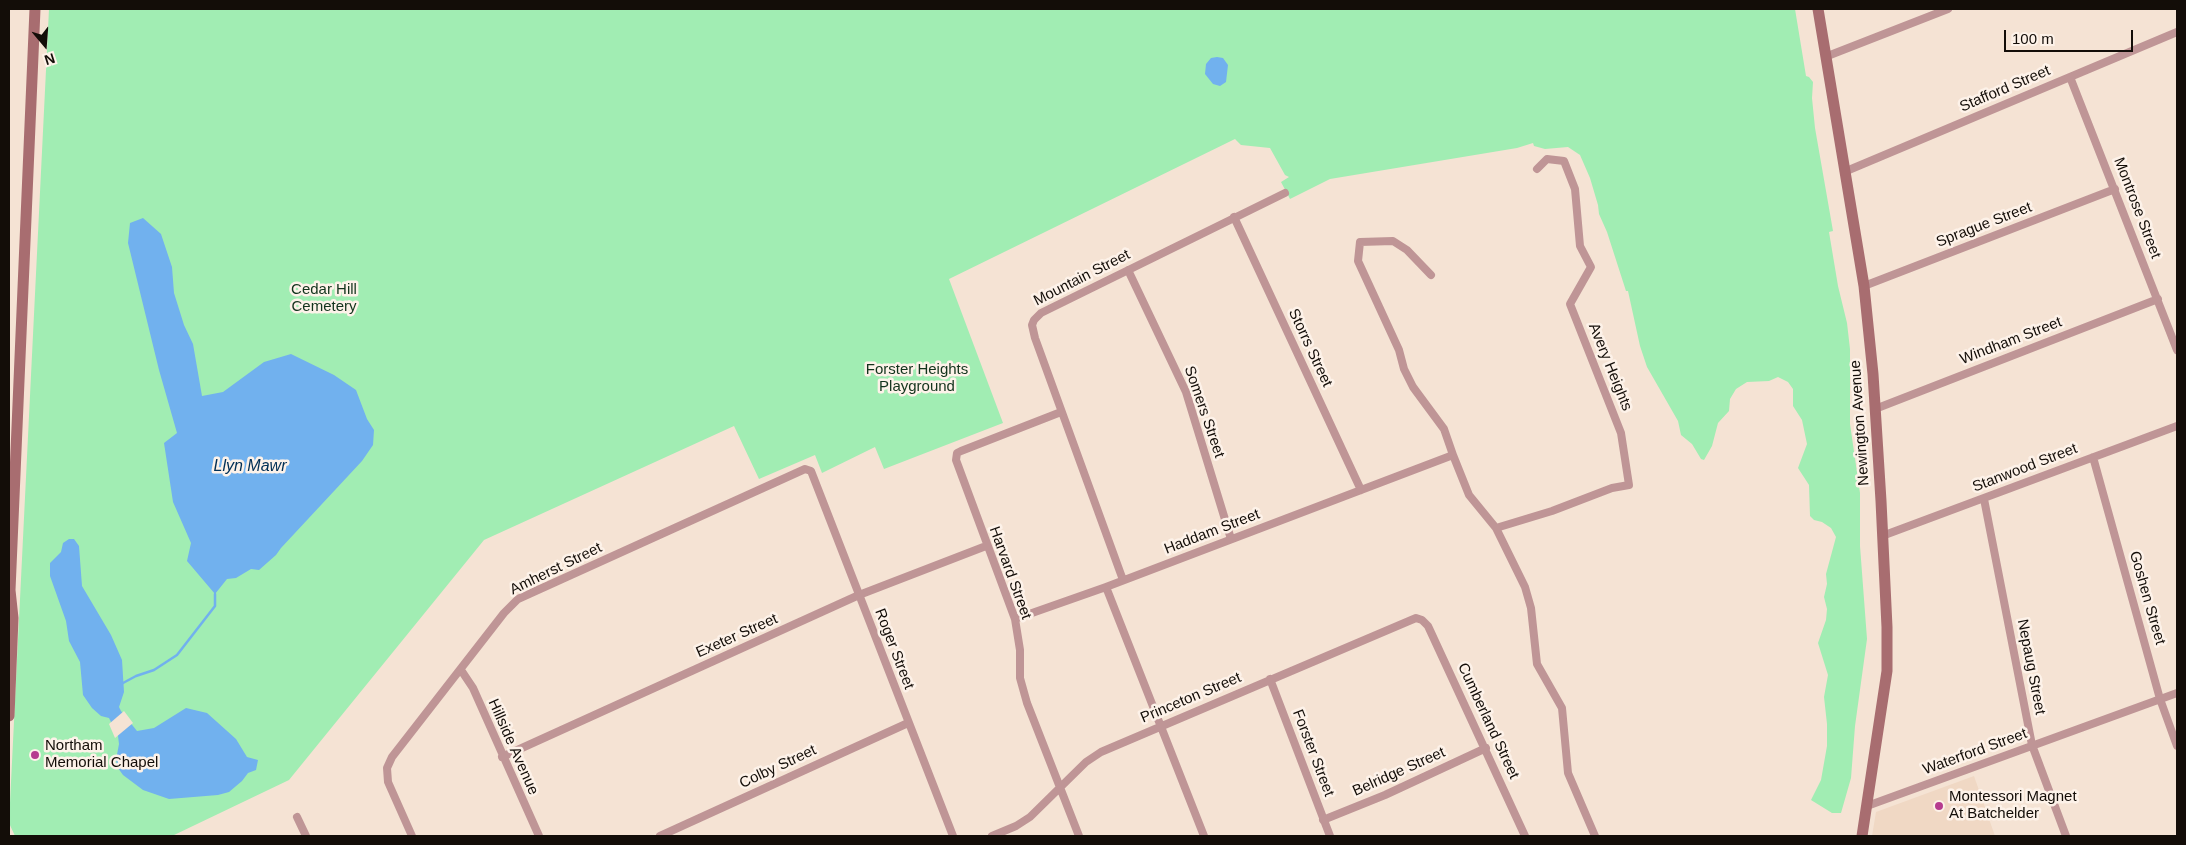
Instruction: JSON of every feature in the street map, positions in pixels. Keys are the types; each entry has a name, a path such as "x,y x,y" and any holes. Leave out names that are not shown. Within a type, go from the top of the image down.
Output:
{"main road":[{"path":"9,716 13,618 10,594 35,9"},
{"name":"Newington Avenue","path":"1818,9 1864,286 1875,409 1888,646 1887,671 1862,836"}],"street":[{"path":"1825,57 1948,9"},
{"name":"Stafford Street","path":"1844,172 2070,77 2177,35"},
{"name":"Montrose Street","path":"2070,77 2177,350"},
{"name":"Avery Heights","path":"1496,528 1612,488 1629,485 1621,432 1570,304 1591,267 1580,246 1575,189 1564,161 1547,159 1537,169"},
{"name":"Sprague Street","path":"1864,286 2115,189"},
{"name":"Mountain Street","path":"1123,580 1035,338 1032,326 1034,320 1042,313 1234,217 1285,194"},
{"name":"Storrs Street","path":"1234,217 1361,490"},
{"path":"1431,275 1407,250 1393,241 1360,242 1358,261 1399,350 1404,369 1413,387 1444,429 1470,495 1496,528 1525,587 1531,608 1537,664 1562,708 1568,773 1595,836"},
{"name":"Somers Street","path":"1128,270 1186,392 1231,540"},
{"name":"Windham Street","path":"1875,409 2158,299"},
{"name":"Harvard Street","path":"1061,412 957,453 956,463 1014,619 1020,650 1020,678 1027,704 1079,836"},
{"name":"Stanwood Street","path":"1882,536 2177,426"},
{"name":"Haddam Street","path":"1014,619 1106,587 1453,455"},
{"name":"Goshen Street","path":"2093,457 2160,699 2177,746"},
{"name":"Amherst Street","path":"412,836 388,782 387,768 392,757 504,613 518,599 805,469 811,472"},
{"name":"Roger Street","path":"811,472 953,836"},
{"name":"Nepaug Street","path":"1984,499 2032,745 2066,836"},
{"name":"Exeter Street","path":"502,757 859,595 986,546"},
{"path":"1106,587 1204,836"},
{"name":"Princeton Street","path":"992,836 1016,826 1030,817 1086,762 1101,752 1416,618 1422,620"},
{"name":"Cumberland Street","path":"1422,620 1428,626 1525,836"},
{"name":"Hillside Avenue","path":"461,670 473,688 502,757 539,836"},
{"name":"Forster Street","path":"1270,679 1330,836"},
{"name":"Waterford Street","path":"1867,806 2177,693"},
{"name":"Colby Street","path":"660,836 908,723"},
{"name":"Belridge Street","path":"1323,820 1385,795 1486,748"},
{"path":"297,817 306,836"}],"shaded area":[{"name":"Montessori Magnet At Batchelder","path":"1974,776 1995,836 1872,836 1876,812"}],"green space":[{"name":"Cedar Hill Cemetery","path":"49,9 1795,9 1806,76 1813,82 1812,98 1815,128 1833,231 1829,232 1838,286 1847,323 1850,349 1850,424 1860,493 1860,546 1867,639 1855,726 1851,778 1841,813 1832,813 1811,800 1821,780 1827,746 1824,697 1828,675 1818,643 1826,620 1827,609 1824,597 1827,584 1826,574 1836,537 1831,528 1810,516 1809,485 1798,468 1807,444 1802,420 1793,406 1793,389 1788,382 1778,377 1769,381 1747,382 1736,389 1730,399 1729,411 1718,423 1712,446 1704,460 1701,459 1692,444 1681,435 1678,421 1647,367 1640,346 1628,291 1626,291 1607,232 1599,214 1590,178 1580,155 1568,147 1545,149 1534,146 1533,143 1517,148 1330,179 1290,199 1281,182 1289,177 1285,175 1270,148 1241,145 1235,139 949,279 1003,423 884,469 875,447 822,473 815,455 759,479 734,426 484,540 289,780 172,836 15,836 9,823"}],"water":[{"path":"1211,58 1223,58 1228,65 1226,82 1220,86 1213,84 1205,74 1206,64"},
{"name":"Llyn Mawr","path":"143,218 161,234 172,267 174,293 184,325 193,344 202,396 223,392 264,362 291,354 334,375 356,390 367,419 374,430 373,445 362,461 276,555 259,570 251,569 236,578 227,579 215,594 187,561 191,543 173,502 164,443 177,433 159,370 128,243 130,223"},
{"path":"69,539 74,539 79,546 82,586 111,635 122,660 124,692 119,707 121,711 137,731 154,728 186,708 207,713 236,739 247,757 258,760 256,770 248,773 229,792 218,795 169,799 143,790 123,775 118,768 116,760 119,744 118,736 109,718 101,716 92,708 83,695 80,662 69,641 66,621 50,576 50,563 61,552 63,543"}],"pier":[{"path":"124,711 133,723 115,738 109,724"}],"waterway":[{"path":"123,683 154,670 177,655 215,606 215,594"}],"place":[{"name":"Northam Memorial Chapel","path":"35,755"},
{"name":"Montessori Magnet At Batchelder","path":"1939,806"}],"park label":[{"name":"Forster Heights Playground","path":"917,378"}]}
